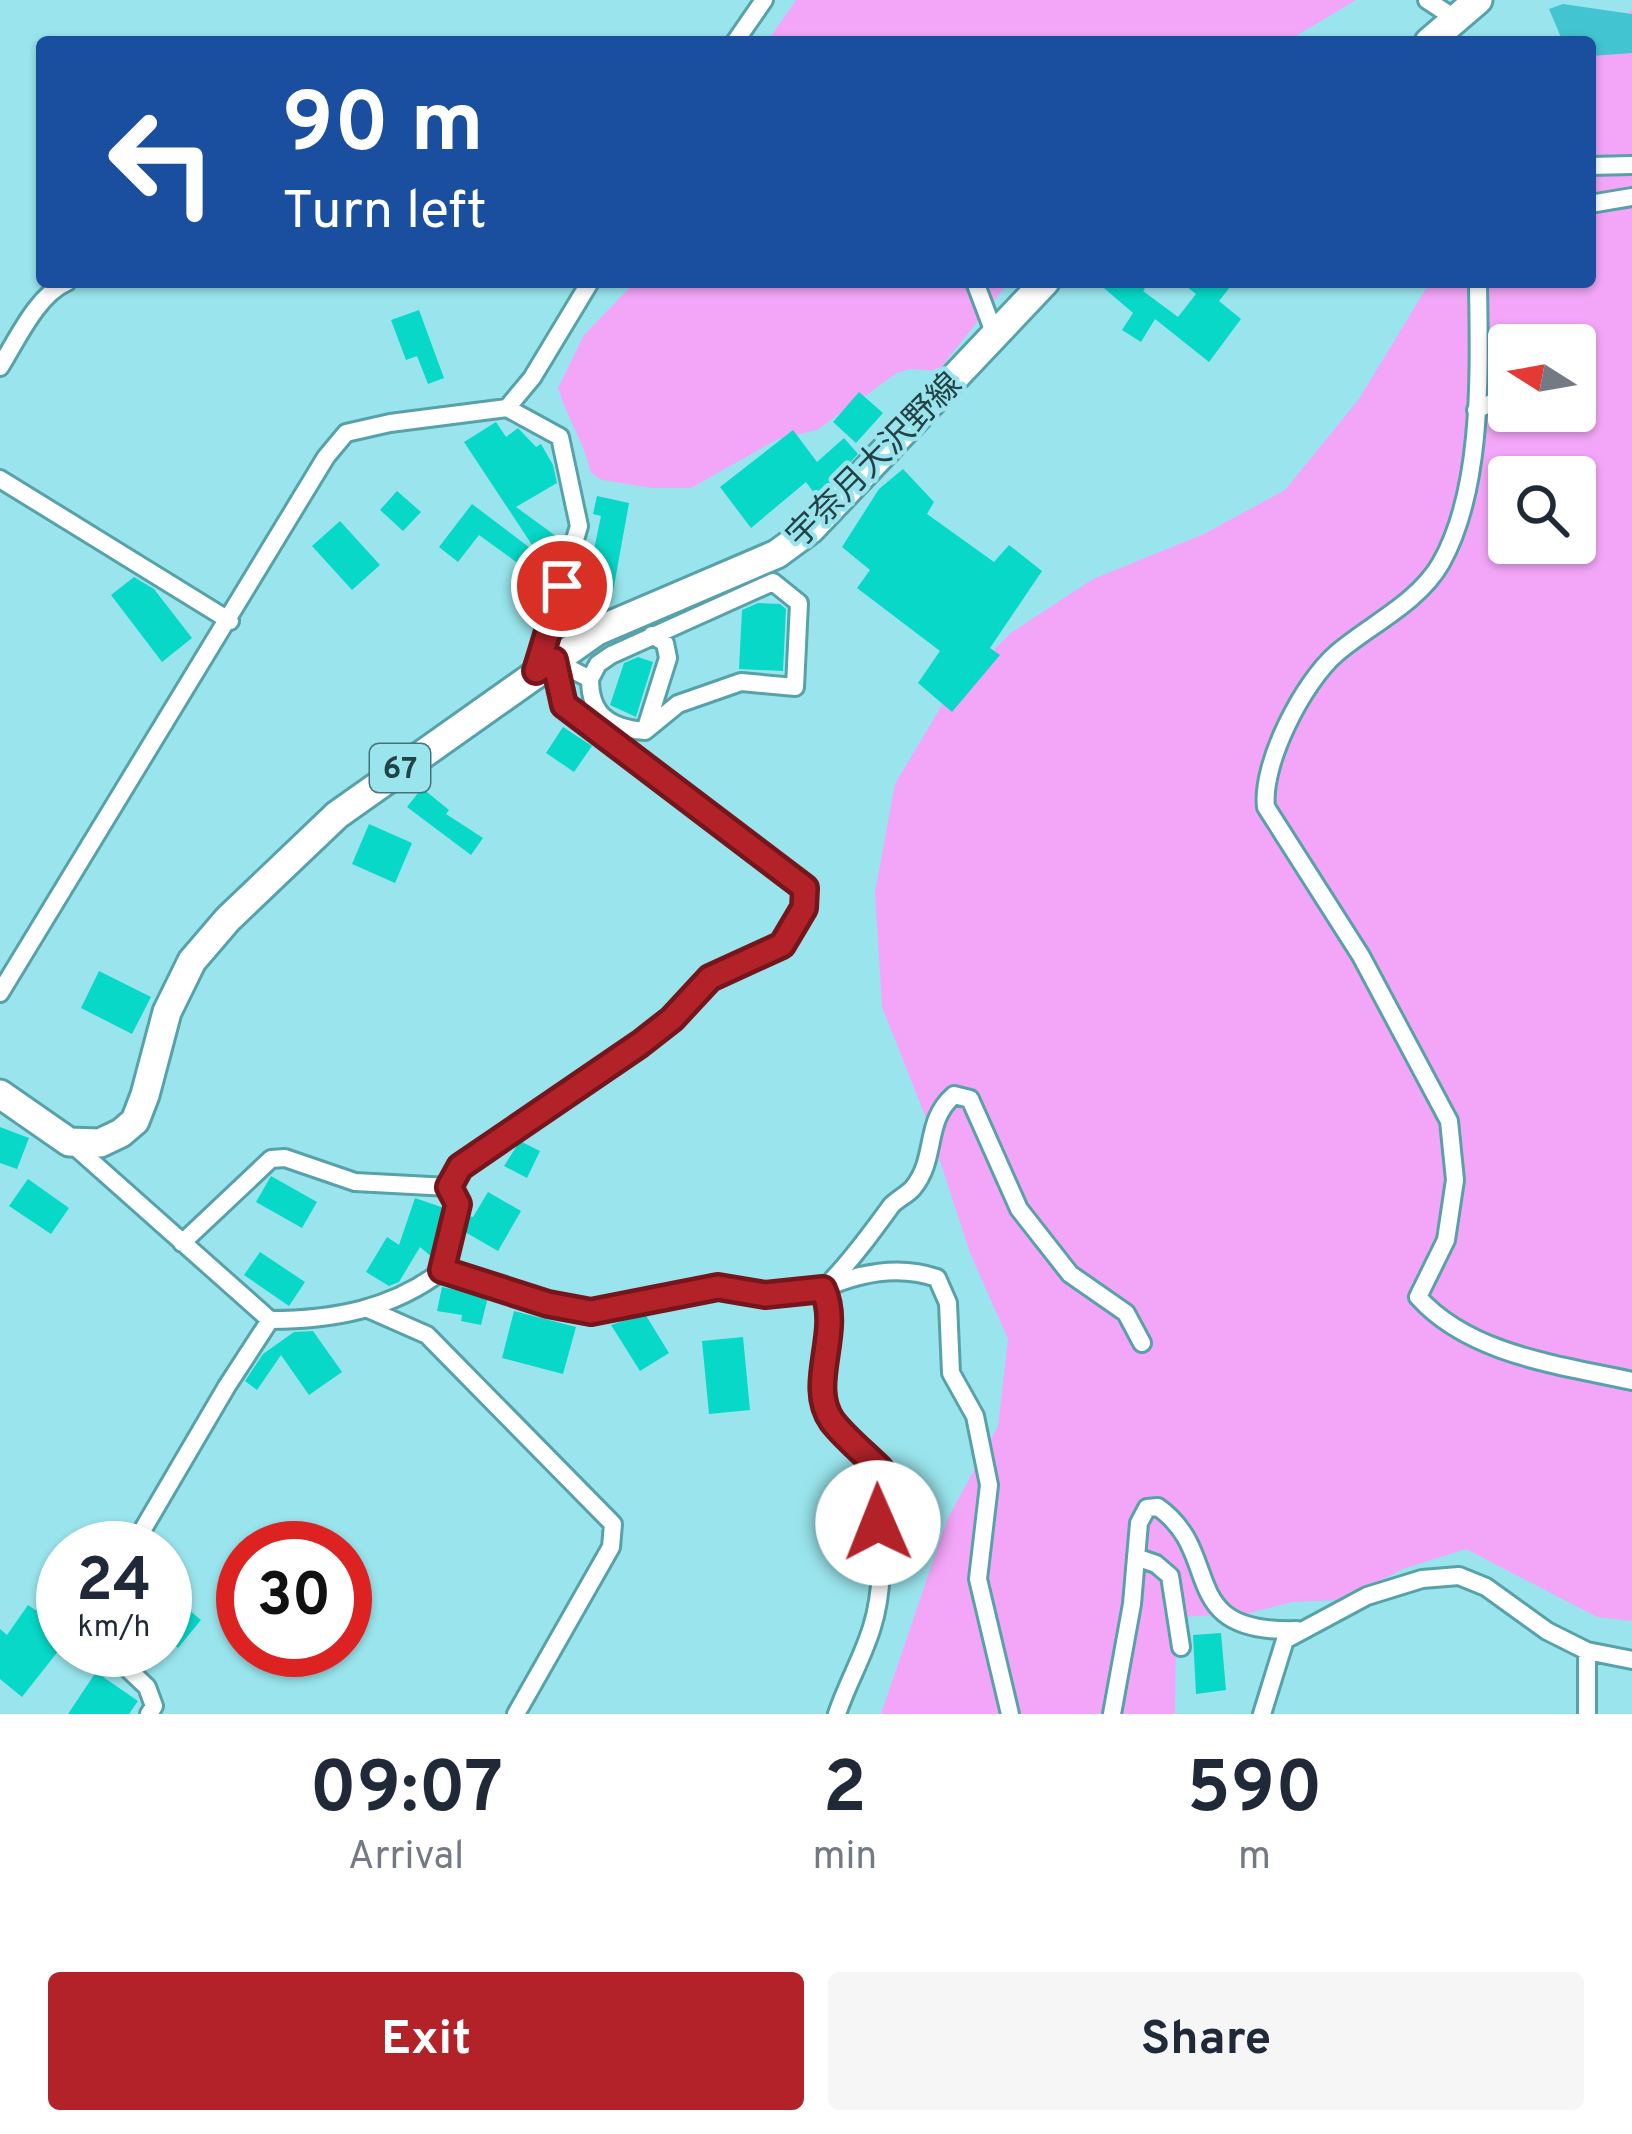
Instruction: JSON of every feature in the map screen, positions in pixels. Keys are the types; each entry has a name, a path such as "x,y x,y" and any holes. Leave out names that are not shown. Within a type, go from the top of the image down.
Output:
{"main road":[{"path":"1436,36 1467,9"},
{"name":"宇奈月大沢野線","path":"69,1142 100,1143 134,1121 167,1012 192,961 282,864 337,814 597,631 777,554 812,529 1039,288"},
{"path":"0,1094 69,1142"}],"street":[{"path":"739,36 764,0"},
{"path":"1427,0 1467,9"},
{"path":"1596,166 1632,165"},
{"path":"1596,203 1632,197"},
{"path":"0,367 55,288"},
{"path":"507,408 532,378 586,288"},
{"path":"977,288 994,335"},
{"path":"1478,288 1475,410 1467,485 1454,537 1439,567 1409,599 1333,656 1292,715 1264,784 1266,808 1361,956 1449,1120 1455,1180 1446,1240 1418,1297 1435,1316 1518,1355 1632,1381"},
{"path":"1475,410 1488,404"},
{"path":"0,993 326,458 346,434 390,423 507,408 560,437 579,526 545,665 564,705 805,888 804,908 782,945 710,978 672,1019 640,1044 460,1167 449,1187"},
{"path":"0,479 230,620"},
{"path":"773,582 799,603 795,687 742,682 678,704 645,731 632,730 600,715 590,702 590,679 610,655 652,635 773,582"},
{"path":"645,731 668,658 665,643 652,635"},
{"path":"545,665 590,679"},
{"path":"823,1289 856,1255 894,1202 912,1189 927,1161 937,1111 954,1095 970,1099 1019,1209 1070,1274 1126,1313 1142,1343"},
{"path":"69,1142 270,1320 368,1309 415,1292 442,1270 458,1204 449,1187"},
{"path":"182,1243 271,1159 285,1158 355,1182 449,1187"},
{"path":"442,1270 548,1304 591,1312 718,1287 765,1295 823,1289 850,1277 913,1270 937,1278 949,1303 951,1373 975,1416 989,1485 978,1579 1010,1714"},
{"path":"823,1289 832,1327 822,1380 830,1418 880,1469 878,1523 883,1559 873,1624 837,1714"},
{"path":"368,1309 427,1335 613,1524 610,1547 516,1714"},
{"path":"148,1521 226,1385 270,1320"},
{"path":"1112,1714 1139,1523 1147,1508 1158,1507 1172,1517 1214,1607 1243,1626 1298,1630"},
{"path":"1136,1557 1170,1576 1181,1647"},
{"path":"1262,1714 1286,1640 1367,1596 1422,1579 1459,1576 1486,1587 1547,1631 1587,1651 1632,1660"},
{"path":"1587,1651 1587,1714"},
{"path":"136,1677 147,1687 154,1706 149,1714"}],"shaded area":[{"path":"796,0 1356,0 1296,36 771,36"},
{"path":"1632,9 1632,1621 1597,1617 1466,1549 1403,1569 1343,1600 1292,1602 1246,1614 1176,1617 1175,1714 881,1714 947,1520 998,1426 1008,1339 970,1253 926,1118 882,1007 875,892 895,784 948,695 1012,632 1093,579 1204,534 1285,490 1359,399 1426,288 1596,288 1596,54"},
{"path":"629,288 1004,288 938,371 897,373 817,430 778,439 691,488 652,488 602,480 591,473 558,388 584,335"}],"water":[{"path":"1563,4 1632,14 1632,53 1596,56 1596,36 1560,36 1549,9"}],"building":[{"path":"1104,288 1144,288 1178,317 1196,294 1188,288 1229,288 1219,301 1241,319 1209,362 1155,319 1141,342 1122,330 1133,313"},
{"path":"419,310 444,378 428,384 417,356 406,360 391,320"},
{"path":"859,392 883,413 856,443 833,422"},
{"path":"496,422 506,437 518,428 536,447 541,444 553,465 557,483 516,507 560,539 534,575 479,535 458,562 439,547 472,504 538,554 464,442"},
{"path":"793,430 817,462 844,438 858,454 817,497 806,482 751,528 720,487"},
{"path":"903,469 934,502 927,514 994,562 1009,545 1042,571 990,648 1000,655 952,712 918,683 940,651 857,588 870,570 842,547 879,489"},
{"path":"397,491 421,512 403,531 380,510"},
{"path":"597,496 629,503 611,603 584,597 601,516 593,514"},
{"path":"340,521 380,565 352,590 312,546"},
{"path":"134,577 154,589 192,638 162,662 111,595"},
{"path":"758,603 780,604 786,609 783,671 739,669 742,610"},
{"path":"638,657 653,662 636,717 610,705 624,663"},
{"path":"563,727 592,746 574,772 546,753"},
{"path":"422,788 449,810 446,814 483,838 471,855 407,807"},
{"path":"369,824 412,843 395,883 352,864"},
{"path":"99,971 151,997 132,1034 81,1008"},
{"path":"0,1127 29,1138 17,1169 0,1163"},
{"path":"520,1141 540,1151 527,1178 504,1166"},
{"path":"271,1176 317,1202 302,1228 256,1202"},
{"path":"28,1179 69,1208 51,1234 9,1206"},
{"path":"488,1192 521,1211 498,1251 465,1232 468,1216 473,1217"},
{"path":"415,1198 444,1208 433,1258 420,1247 399,1282 389,1286 366,1272 387,1237 399,1245"},
{"path":"260,1252 305,1282 289,1306 244,1275"},
{"path":"442,1287 488,1297 481,1325 461,1321 462,1315 437,1311"},
{"path":"514,1311 576,1327 563,1374 502,1358"},
{"path":"645,1314 669,1353 640,1371 611,1325"},
{"path":"313,1331 342,1372 309,1395 281,1355 257,1390 245,1381 263,1354 294,1332"},
{"path":"743,1337 750,1410 709,1414 702,1341"},
{"path":"28,1605 36,1610 38,1677 22,1697 0,1679 0,1629 7,1635"},
{"path":"1221,1633 1226,1690 1196,1694 1193,1635"},
{"path":"93,1677 103,1677 138,1701 129,1714 68,1714"}],"route":[{"path":"562,586 536,671 554,660 564,705 805,888 804,908 782,945 710,978 672,1019 640,1044 460,1167 449,1187 458,1204 442,1270 548,1304 591,1312 718,1287 765,1295 823,1289 832,1327 822,1380 830,1418 880,1469 878,1523"}]}
